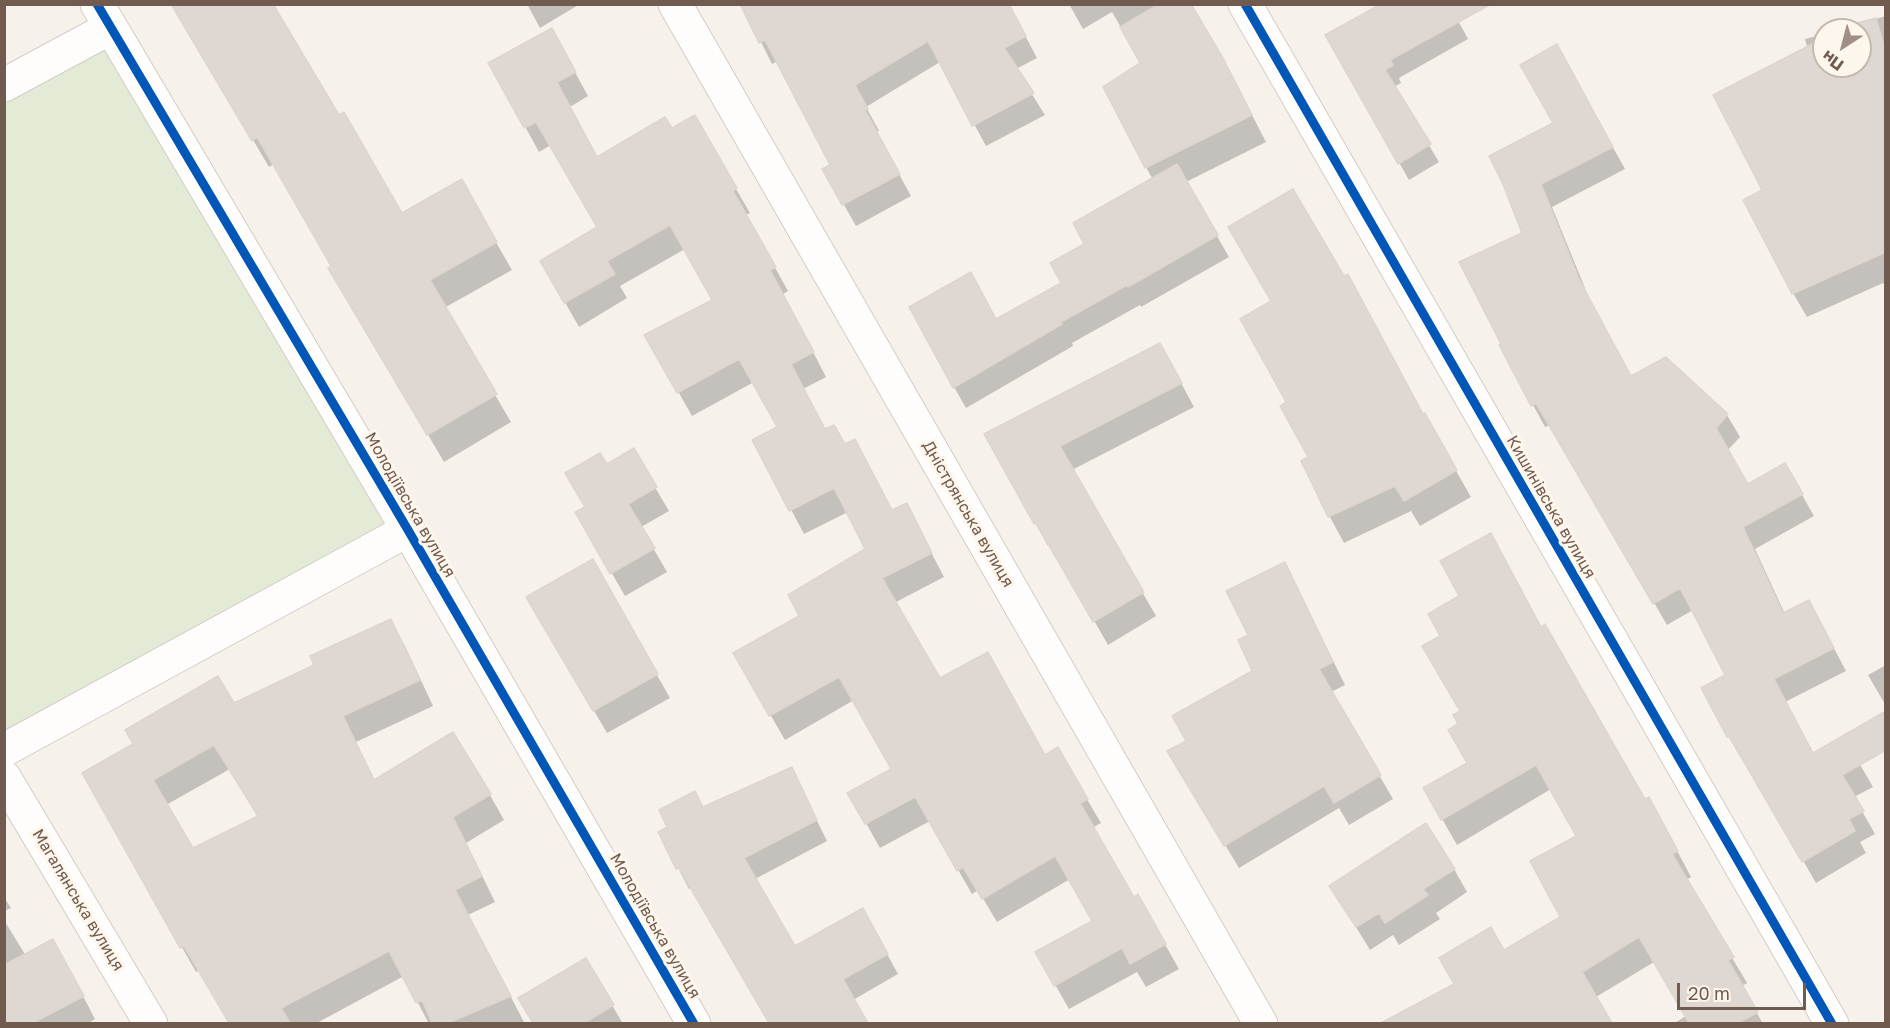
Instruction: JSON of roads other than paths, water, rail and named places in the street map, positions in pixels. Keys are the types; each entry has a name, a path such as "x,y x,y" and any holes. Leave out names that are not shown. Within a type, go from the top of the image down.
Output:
{"street":[{"name":"Дністрянська вулиця","path":"675,4 1261,1023"},
{"name":"Кишинівська вулиця","path":"1245,4 1832,1023"},
{"path":"4,85 104,16"},
{"name":"Молодіївська вулиця","path":"104,16 408,530 694,1023"},
{"path":"4,750 408,530"},
{"name":"Магалянська вулиця","path":"4,777 152,1023"}]}
